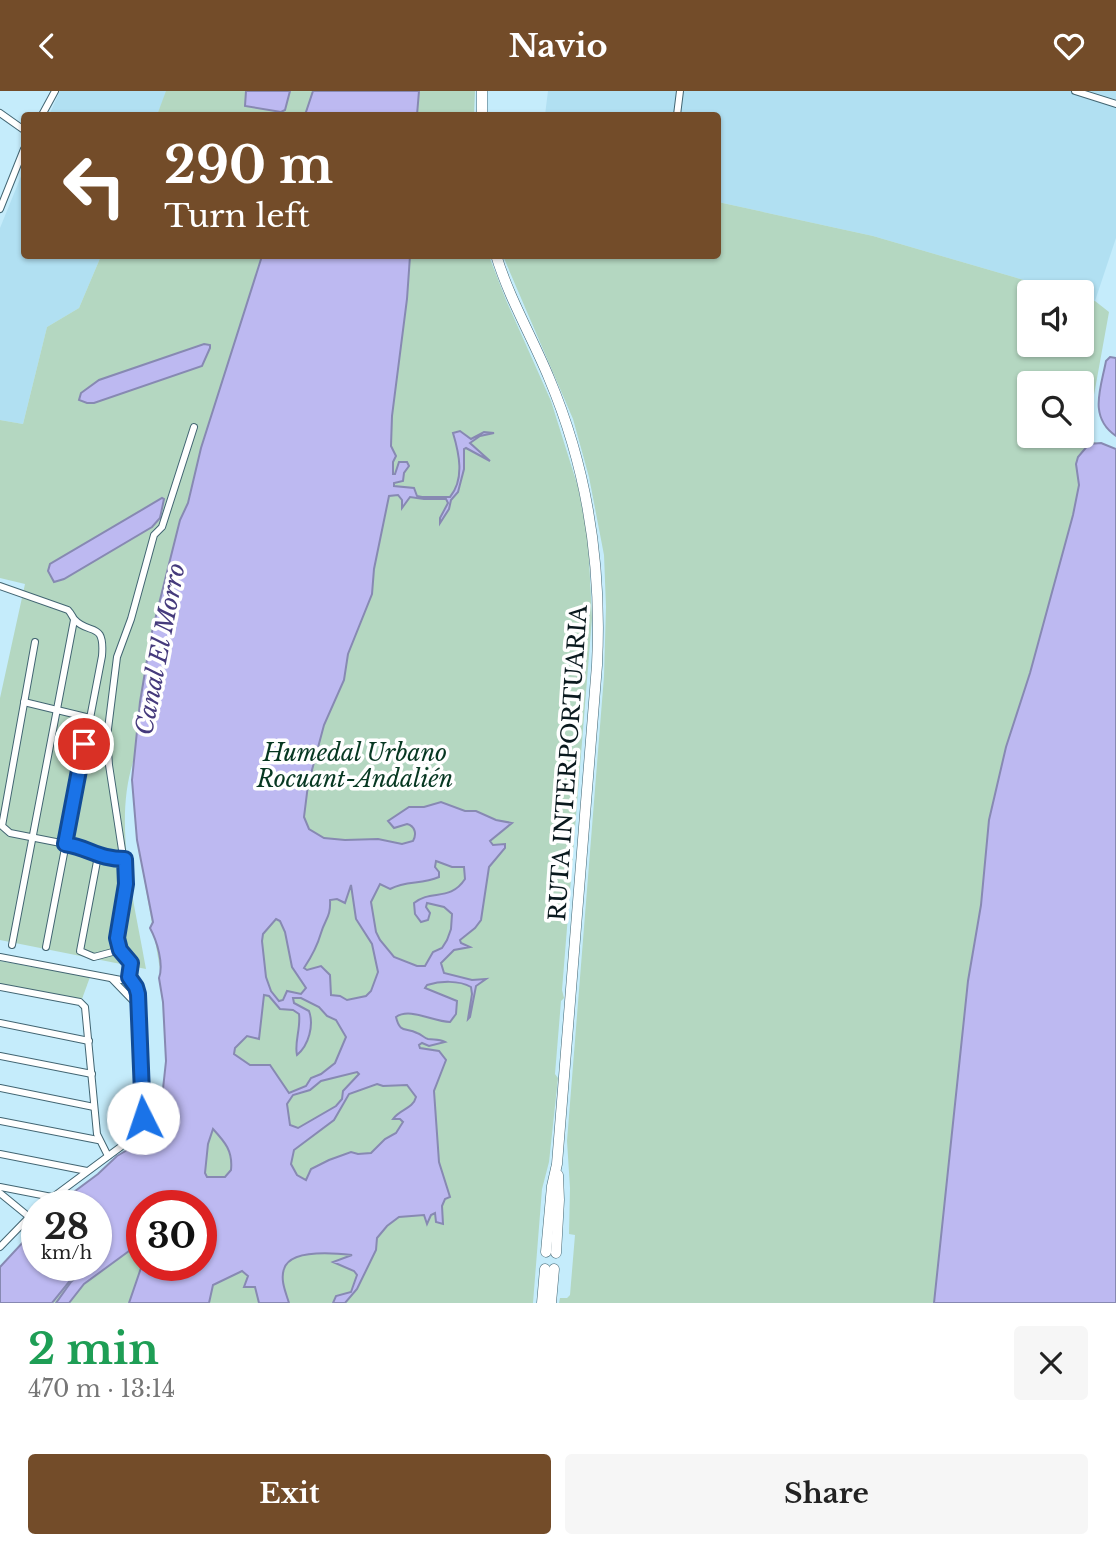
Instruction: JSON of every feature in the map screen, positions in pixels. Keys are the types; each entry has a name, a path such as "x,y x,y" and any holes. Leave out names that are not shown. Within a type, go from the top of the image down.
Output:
{"highway":[{"path":"482,91 482,112"},
{"name":"RUTA INTERPORTUARIA","path":"497,259 508,291 549,377 568,429 585,491 598,572 597,665 557,1164 559,1200 551,1253"},
{"path":"542,1303 550,1269 551,1303"}],"street":[{"path":"44,112 55,91"},
{"path":"677,112 680,91"},
{"path":"1075,91 1116,104"},
{"path":"0,113 21,129"},
{"path":"0,209 21,156"},
{"path":"60,1190 135,1136 143,1121 139,1007 136,987 129,977 131,963 120,950 118,930 126,884 125,859 109,765 107,737 118,651 131,619 155,535 162,527 194,427"},
{"path":"0,586 68,610 74,619 97,631 102,638 102,656 46,947"},
{"path":"12,945 74,619"},
{"path":"34,642 1,824 7,832 81,848 108,859 125,859"},
{"path":"24,702 89,718 107,737"},
{"path":"98,856 80,951 94,957 120,950"},
{"path":"0,957 112,978 129,977"},
{"path":"112,978 139,1007"},
{"path":"0,987 80,1002 85,1007 98,1140 108,1156"},
{"path":"0,1023 89,1041"},
{"path":"0,1056 92,1074"},
{"path":"0,1088 94,1107"},
{"path":"129,1102 135,1136"},
{"path":"0,1121 98,1140"},
{"path":"0,1154 87,1171"},
{"path":"0,1187 21,1191"},
{"path":"0,1193 21,1210"},
{"path":"0,1247 21,1224"}],"shaded area":[{"path":"60,91 167,91 158,112 50,112"},
{"path":"548,91 1116,91 1116,238 1095,301 1094,280 1024,280 873,236 721,203 721,112 545,112"},
{"path":"21,176 21,259 100,259 79,308 47,327 23,424 0,420 0,228"}],"green space":[{"path":"166,91 475,91 474,112 158,112"},
{"path":"721,203 873,236 1024,280 1017,280 1017,357 1094,357 1094,301 1109,312 1094,395 1094,371 1017,371 1017,448 1094,448 1094,442 1116,450 972,1303 559,1303 560,1298 570,1295 575,1235 569,1234 567,1141 604,676 604,555 589,477 573,419 504,259 721,259"},
{"name":"Humedal Urbano Rocuant-Andalién","path":"100,259 490,259 551,401 578,487 588,539 592,618 562,990 564,998 561,1001 555,1074 558,1078 549,1162 542,1189 533,1303 0,1303 0,1267 21,1244 21,1281 112,1281 112,1190 76,1190 117,1156 141,1142 154,1128 154,1137 164,1092 168,1047 161,975 137,834 133,762 127,787 125,839 146,969 0,940 0,698 25,584 0,578 0,420 23,424 47,327 79,308"},
{"path":"0,961 90,977 82,999 0,984"}],"water":[{"path":"246,91 290,91 285,110 281,112 245,106"},
{"path":"313,91 419,91 417,112 306,112"},
{"name":"Canal El Morro","path":"261,259 410,259 391,446 396,456 393,474 399,462 407,462 409,466 403,481 394,483 394,486 414,488 417,496 422,497 450,497 455,490 459,474 459,457 453,433 460,431 471,439 484,432 494,433 480,436 470,443 490,461 464,449 464,469 458,492 440,523 448,503 446,499 410,497 402,508 402,500 398,495 389,496 374,569 372,594 348,654 344,680 324,725 308,785 304,817 309,829 324,838 378,839 402,844 413,841 413,828 407,824 394,828 388,821 409,807 424,807 441,802 512,823 490,841 493,845 505,844 505,848 489,867 481,920 460,940 470,947 454,950 441,963 444,973 472,980 486,979 476,986 470,1017 468,1019 471,987 449,982 427,985 425,988 457,1001 456,1014 450,1022 415,1014 396,1017 402,1028 428,1039 445,1042 429,1046 422,1043 419,1045 420,1048 439,1051 446,1060 434,1091 439,1162 450,1197 445,1199 442,1206 443,1224 436,1222 435,1213 427,1224 424,1215 399,1217 387,1226 377,1238 376,1250 357,1289 345,1303 333,1303 336,1296 351,1292 357,1275 333,1262 352,1255 324,1253 303,1255 288,1263 283,1278 289,1303 259,1303 255,1287 244,1287 248,1276 242,1271 213,1285 209,1303 129,1303 137,1281 217,1281 217,1190 126,1190 126,1253 112,1263 112,1190 76,1190 117,1156 141,1142 154,1128 162,1098 166,1061 159,978 160,959 150,928 153,922 137,840 132,780 140,702 151,636 180,520 188,503 201,448","holes":["436,861 452,867 464,867 465,879 459,886 447,893 414,903 415,914 421,922 428,920 430,913 426,907 427,903 444,907 452,914 451,929 442,948 433,952 425,966 417,966 394,957 376,932 371,902 380,884 390,889 439,877","351,885 356,919 372,944 378,972 371,991 366,996 347,1000 331,995 330,975 321,966 307,970 304,968 316,947 330,910 330,900 337,899 345,903","276,919 280,921 285,932 292,967 306,988 301,994 287,991 283,1000 279,1001 271,991 266,977 262,941 263,934","264,995 269,996 280,1009 293,1010 299,1014 297,1055 307,1040 311,1022 309,1011 294,1003 293,998 301,998 319,1007 327,1016 336,1020 346,1037 335,1063 311,1078 306,1086 289,1093 270,1065 250,1065 234,1054 235,1048 247,1036 259,1039","357,1072 359,1074 343,1091 342,1099 336,1106 298,1128 290,1125 287,1104 293,1095 310,1090 321,1081","377,1084 407,1085 416,1097 412,1104 393,1119 403,1122 396,1133 385,1139 371,1153 351,1152 329,1160 311,1169 306,1180 297,1175 291,1164 294,1150 334,1120 349,1094","213,1129 231,1157 231,1170 225,1177 207,1177 205,1173 208,1144"]},
{"path":"204,344 210,345 210,348 202,366 94,403 79,400 81,393 99,380"},
{"path":"1110,357 1116,358 1116,436 1107,428 1099,411 1106,361"},
{"path":"1101,443 1116,449 1116,1303 934,1303 968,981 981,905 989,820 1006,747 1030,673 1073,515 1079,485 1076,464 1086,448 1094,448 1094,444"},
{"path":"162,498 160,518 152,527 64,579 54,582 48,571 50,564"},
{"path":"21,1244 21,1281 70,1281 52,1303 0,1303 0,1267"},
{"path":"88,1281 69,1303 56,1303 71,1282"}],"route":[{"path":"84,744 65,844 103,858 125,859 126,884 117,938 120,950 131,963 129,977 138,994 143,1118"}]}
